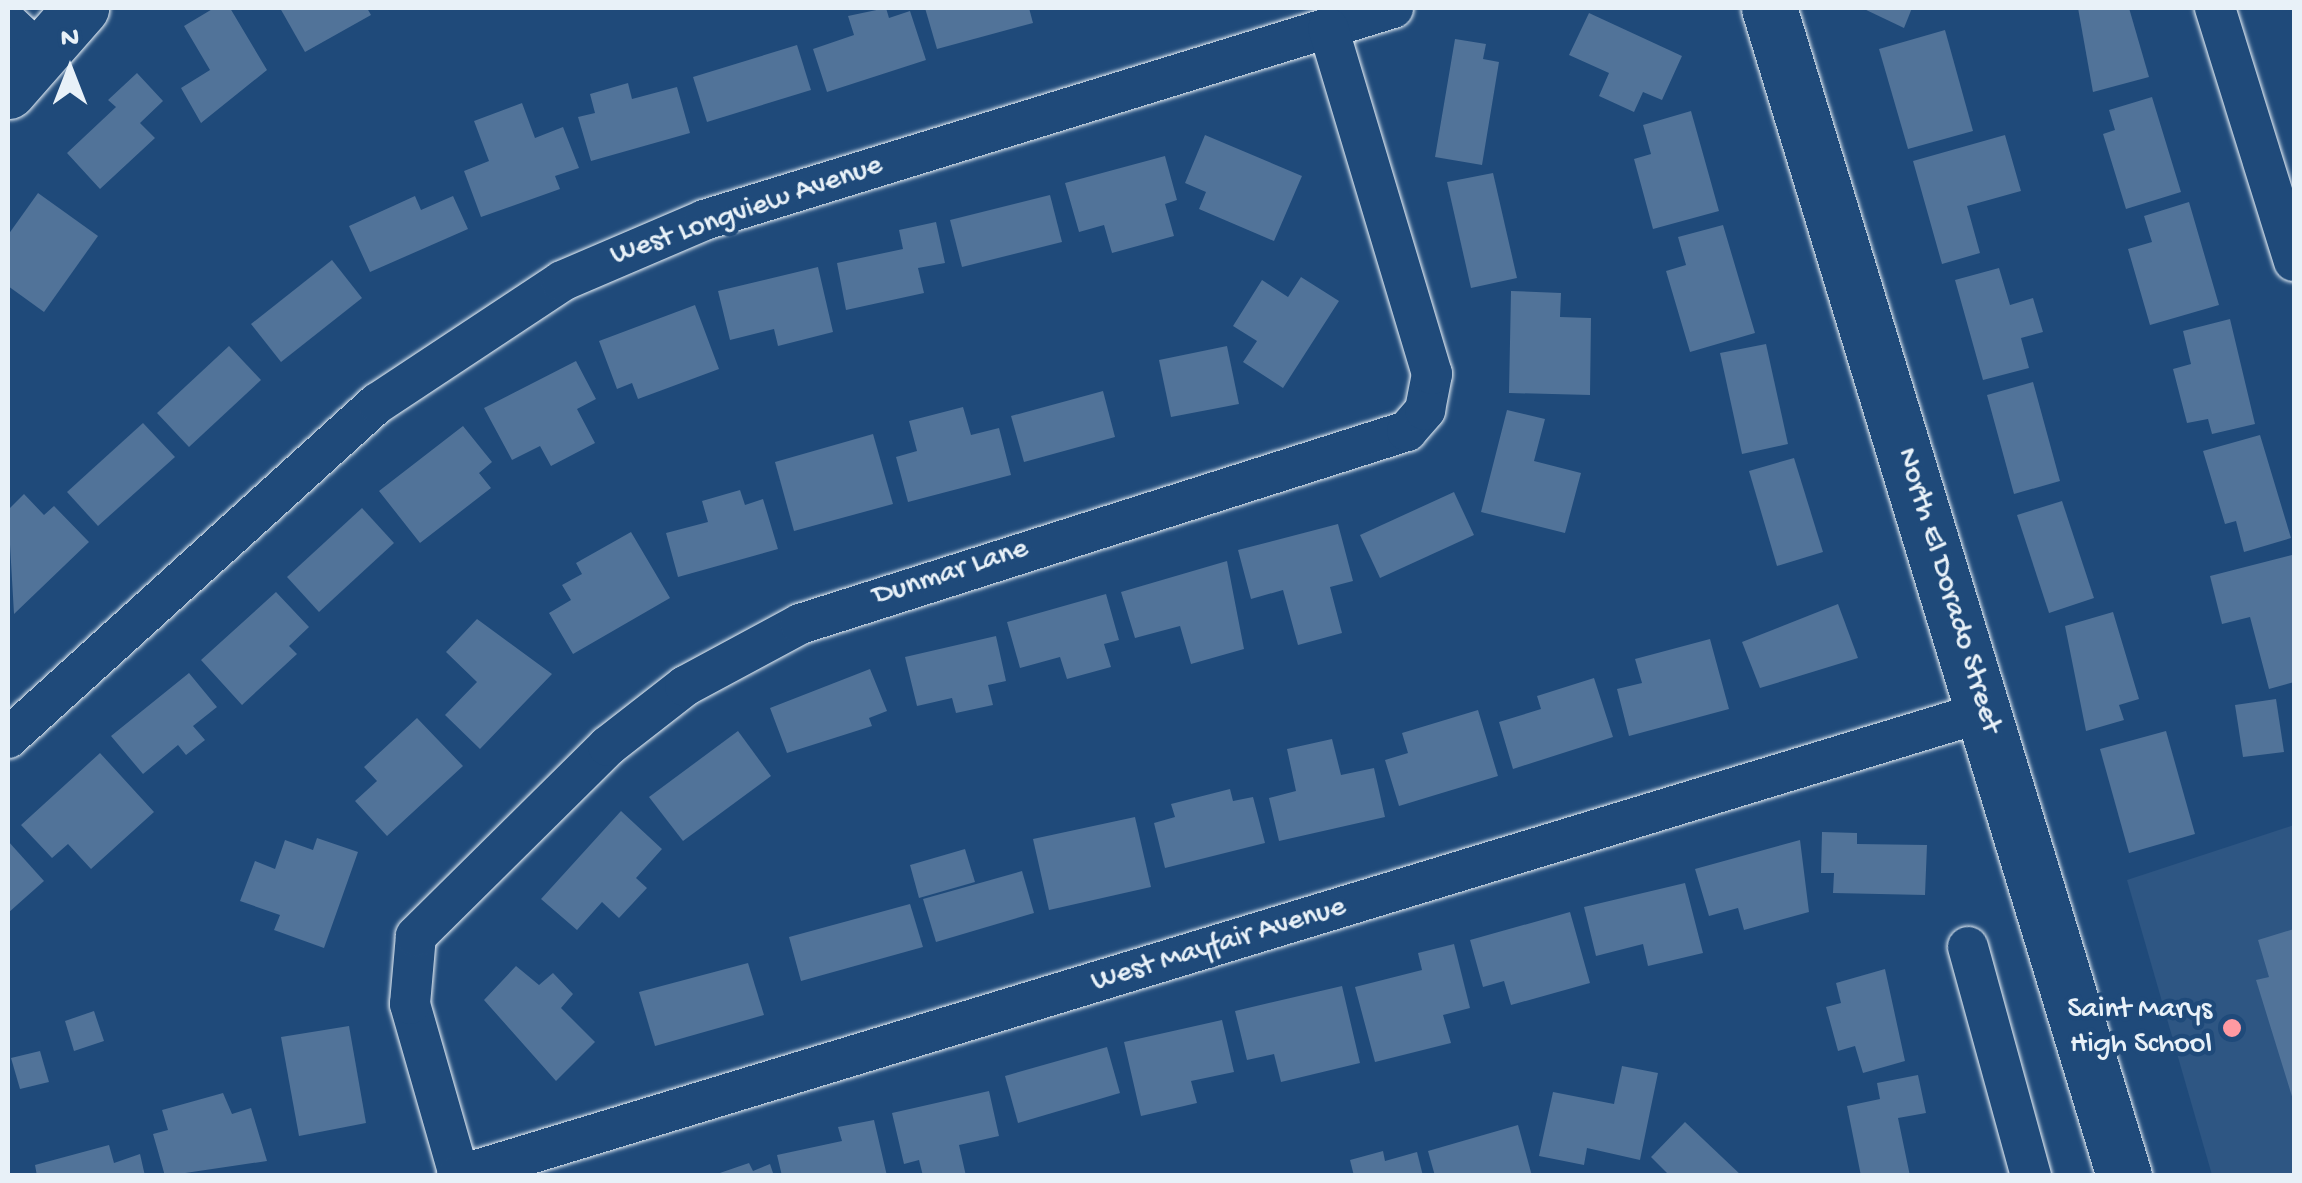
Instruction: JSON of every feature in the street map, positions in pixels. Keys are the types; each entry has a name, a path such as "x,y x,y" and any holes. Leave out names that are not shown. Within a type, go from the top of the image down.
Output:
{"main road":[{"path":"19,56 82,8"},
{"name":"North El Dorado Street","path":"1769,8 1980,713 2124,1176"}],"street":[{"name":"West Longview Avenue","path":"8,738 378,403 562,282 704,220 1393,8"},
{"path":"2216,8 2280,161 2294,261"},
{"name":"Dunmar Lane","path":"458,1175 410,1004 416,936 608,746 685,686 800,624 1407,432 1425,410 1432,374 1328,28"},
{"name":"West Mayfair Avenue","path":"458,1175 1980,713"},
{"path":"1968,947 2031,1176"}],"shaded area":[{"name":"Saint Marys High School","path":"2294,825 2294,1175 2212,1175 2127,880"}],"building":[{"path":"214,8 230,8 267,70 201,123 181,88 210,70 184,26"},
{"path":"280,8 367,8 371,15 305,52"},
{"path":"886,8 889,18 910,11 926,60 827,92 813,49 854,35 848,16"},
{"path":"925,8 1029,8 1033,23 937,49"},
{"path":"1862,8 1912,8 1904,28"},
{"path":"2078,8 2129,8 2149,77 2093,92"},
{"path":"1589,13 1682,56 1662,100 1643,92 1634,112 1599,96 1609,73 1569,55"},
{"path":"1945,30 1973,131 1908,149 1879,49"},
{"path":"1455,39 1486,44 1483,59 1499,62 1482,165 1435,157"},
{"path":"797,45 811,90 707,122 693,77"},
{"path":"137,73 163,101 140,123 155,138 100,189 67,153 116,107 108,100"},
{"path":"628,83 632,99 677,87 690,133 591,161 578,117 595,113 590,94"},
{"path":"2152,97 2181,192 2126,209 2103,134 2115,130 2109,110"},
{"path":"522,103 535,138 563,127 579,168 555,176 560,189 481,217 464,171 489,161 474,121"},
{"path":"1691,111 1719,211 1653,229 1634,159 1651,154 1643,125"},
{"path":"1205,135 1302,176 1274,241 1199,209 1206,192 1185,183"},
{"path":"2005,135 2021,191 1967,206 1980,253 1942,264 1913,161"},
{"path":"1165,156 1177,200 1165,204 1174,236 1112,253 1104,225 1079,232 1065,183"},
{"path":"1493,173 1517,278 1471,288 1447,182"},
{"path":"38,193 98,236 44,312 8,286 8,235"},
{"path":"1050,195 1062,242 962,267 950,220"},
{"path":"415,196 421,210 453,196 468,229 370,272 349,226"},
{"path":"2189,202 2219,305 2150,325 2128,249 2152,242 2144,216"},
{"path":"936,222 945,263 918,268 924,293 846,310 837,263 903,249 899,230"},
{"path":"1723,225 1755,333 1690,352 1666,271 1686,265 1678,237"},
{"path":"332,260 362,298 281,362 251,324"},
{"path":"818,267 833,332 778,346 774,329 730,340 718,291"},
{"path":"1999,268 2010,305 2033,298 2043,332 2021,338 2029,368 1983,380 1955,280"},
{"path":"1301,277 1339,301 1283,388 1243,362 1257,341 1233,326 1262,280 1288,297"},
{"path":"1511,291 1561,293 1560,317 1591,318 1590,395 1509,393"},
{"path":"695,305 719,369 638,399 632,383 617,389 599,341"},
{"path":"2230,319 2255,424 2212,434 2208,419 2187,423 2173,369 2191,364 2183,331"},
{"path":"1766,344 1788,444 1742,454 1720,353"},
{"path":"229,346 261,380 189,447 157,413"},
{"path":"1227,346 1239,404 1171,417 1159,360"},
{"path":"576,361 596,399 577,409 595,443 551,466 540,446 512,460 484,408"},
{"path":"2033,382 2060,481 2014,494 1987,395"},
{"path":"1103,391 1115,437 1024,462 1011,416"},
{"path":"963,407 971,435 999,428 1011,475 908,502 896,457 917,451 909,421"},
{"path":"1507,410 1545,419 1534,461 1581,473 1565,533 1481,512"},
{"path":"143,423 175,457 98,526 67,492"},
{"path":"463,426 492,462 479,473 491,488 420,543 379,491"},
{"path":"873,434 893,504 794,531 775,462"},
{"path":"2260,435 2291,538 2244,552 2236,521 2225,524 2203,451"},
{"path":"1794,458 1823,552 1777,566 1749,471"},
{"path":"740,490 745,505 763,499 778,549 678,577 666,533 708,522 702,501"},
{"path":"1454,492 1474,535 1380,578 1360,535"},
{"path":"24,494 44,515 54,506 89,542 14,614 8,510"},
{"path":"2062,501 2094,598 2049,613 2017,515"},
{"path":"362,508 394,543 319,612 287,577"},
{"path":"1338,524 1353,581 1330,587 1342,633 1298,645 1283,590 1251,599 1238,550"},
{"path":"631,532 670,598 573,654 549,613 571,600 562,585 582,574 576,563"},
{"path":"2292,555 2294,682 2269,689 2250,617 2222,624 2210,576"},
{"path":"1227,561 1244,649 1191,664 1180,626 1135,638 1121,592"},
{"path":"276,592 309,627 289,646 297,654 242,705 201,660"},
{"path":"1106,594 1119,640 1104,644 1111,667 1067,679 1060,657 1020,668 1007,622"},
{"path":"1838,604 1858,658 1760,688 1742,642"},
{"path":"2113,612 2139,699 2119,705 2124,720 2086,731 2065,626"},
{"path":"477,619 552,674 480,749 445,715 477,682 446,652"},
{"path":"996,636 1006,681 988,685 993,705 956,713 952,698 917,706 905,657"},
{"path":"1710,639 1729,709 1629,736 1617,689 1642,683 1635,659"},
{"path":"870,669 887,711 869,718 872,726 787,753 770,708"},
{"path":"189,673 217,707 193,726 205,740 186,755 178,745 143,774 111,736"},
{"path":"1594,678 1613,737 1513,769 1499,722 1541,709 1537,696"},
{"path":"2276,699 2284,752 2243,757 2235,705"},
{"path":"1478,710 1498,776 1399,806 1385,760 1408,753 1402,733"},
{"path":"417,718 463,766 387,836 355,801 377,781 364,767"},
{"path":"738,731 771,776 683,841 649,797"},
{"path":"2166,731 2195,834 2129,853 2100,749"},
{"path":"1332,739 1341,775 1374,768 1385,817 1279,841 1269,798 1296,791 1287,749"},
{"path":"100,753 154,812 91,869 68,844 52,858 21,825"},
{"path":"1230,789 1233,801 1253,797 1265,843 1165,868 1154,823 1175,817 1171,804"},
{"path":"621,811 662,849 636,878 647,888 619,918 602,902 577,930 541,899"},
{"path":"1135,817 1151,887 1049,910 1033,839"},
{"path":"1822,832 1857,833 1857,844 1927,845 1925,895 1833,893 1834,873 1821,873"},
{"path":"317,838 358,852 324,948 274,930 280,915 240,901 255,861 275,869 285,840 313,850"},
{"path":"1800,840 1809,912 1744,930 1738,908 1709,916 1695,869"},
{"path":"8,841 44,881 8,913"},
{"path":"965,849 975,882 919,898 910,865"},
{"path":"1022,871 1034,913 936,942 923,899"},
{"path":"1685,883 1703,953 1648,966 1643,944 1596,956 1584,907"},
{"path":"910,904 923,947 801,981 789,937"},
{"path":"1570,912 1590,983 1511,1005 1504,981 1483,987 1470,940"},
{"path":"2294,929 2294,1103 2256,980 2269,977 2258,940"},
{"path":"1454,944 1470,1008 1443,1015 1451,1043 1375,1062 1355,987 1422,970 1418,953"},
{"path":"748,963 764,1015 655,1046 639,992"},
{"path":"516,966 539,985 553,973 573,994 561,1008 595,1042 556,1081 484,1000"},
{"path":"1885,969 1905,1061 1863,1073 1855,1046 1838,1051 1826,1007 1841,1003 1836,983"},
{"path":"1342,986 1360,1063 1281,1082 1274,1054 1247,1060 1235,1011"},
{"path":"94,1011 104,1041 74,1051 65,1021"},
{"path":"1222,1020 1234,1072 1191,1081 1197,1103 1141,1116 1124,1042"},
{"path":"349,1026 366,1123 299,1136 281,1037"},
{"path":"1107,1047 1120,1093 1018,1123 1005,1076"},
{"path":"40,1051 49,1082 20,1089 11,1058"},
{"path":"1622,1066 1658,1073 1640,1160 1587,1148 1584,1165 1539,1156 1553,1092 1614,1104"},
{"path":"1918,1075 1926,1113 1898,1118 1910,1176 1861,1176 1847,1106 1880,1099 1877,1083"},
{"path":"989,1091 999,1136 959,1145 966,1176 923,1176 919,1160 904,1164 892,1113"},
{"path":"223,1093 232,1114 251,1108 267,1161 165,1176 153,1134 168,1130 162,1110"},
{"path":"874,1120 887,1176 782,1176 777,1155 842,1141 838,1127"},
{"path":"1685,1122 1742,1176 1670,1176 1651,1157"},
{"path":"1518,1125 1532,1176 1435,1176 1428,1151"},
{"path":"109,1145 114,1163 140,1154 145,1176 37,1176 35,1165"},
{"path":"1383,1151 1385,1161 1417,1152 1423,1176 1354,1176 1350,1160"},
{"path":"749,1163 753,1171 770,1164 774,1176 711,1176"}],"place":[{"name":"Saint Marys High School","path":"2232,1028"}]}
